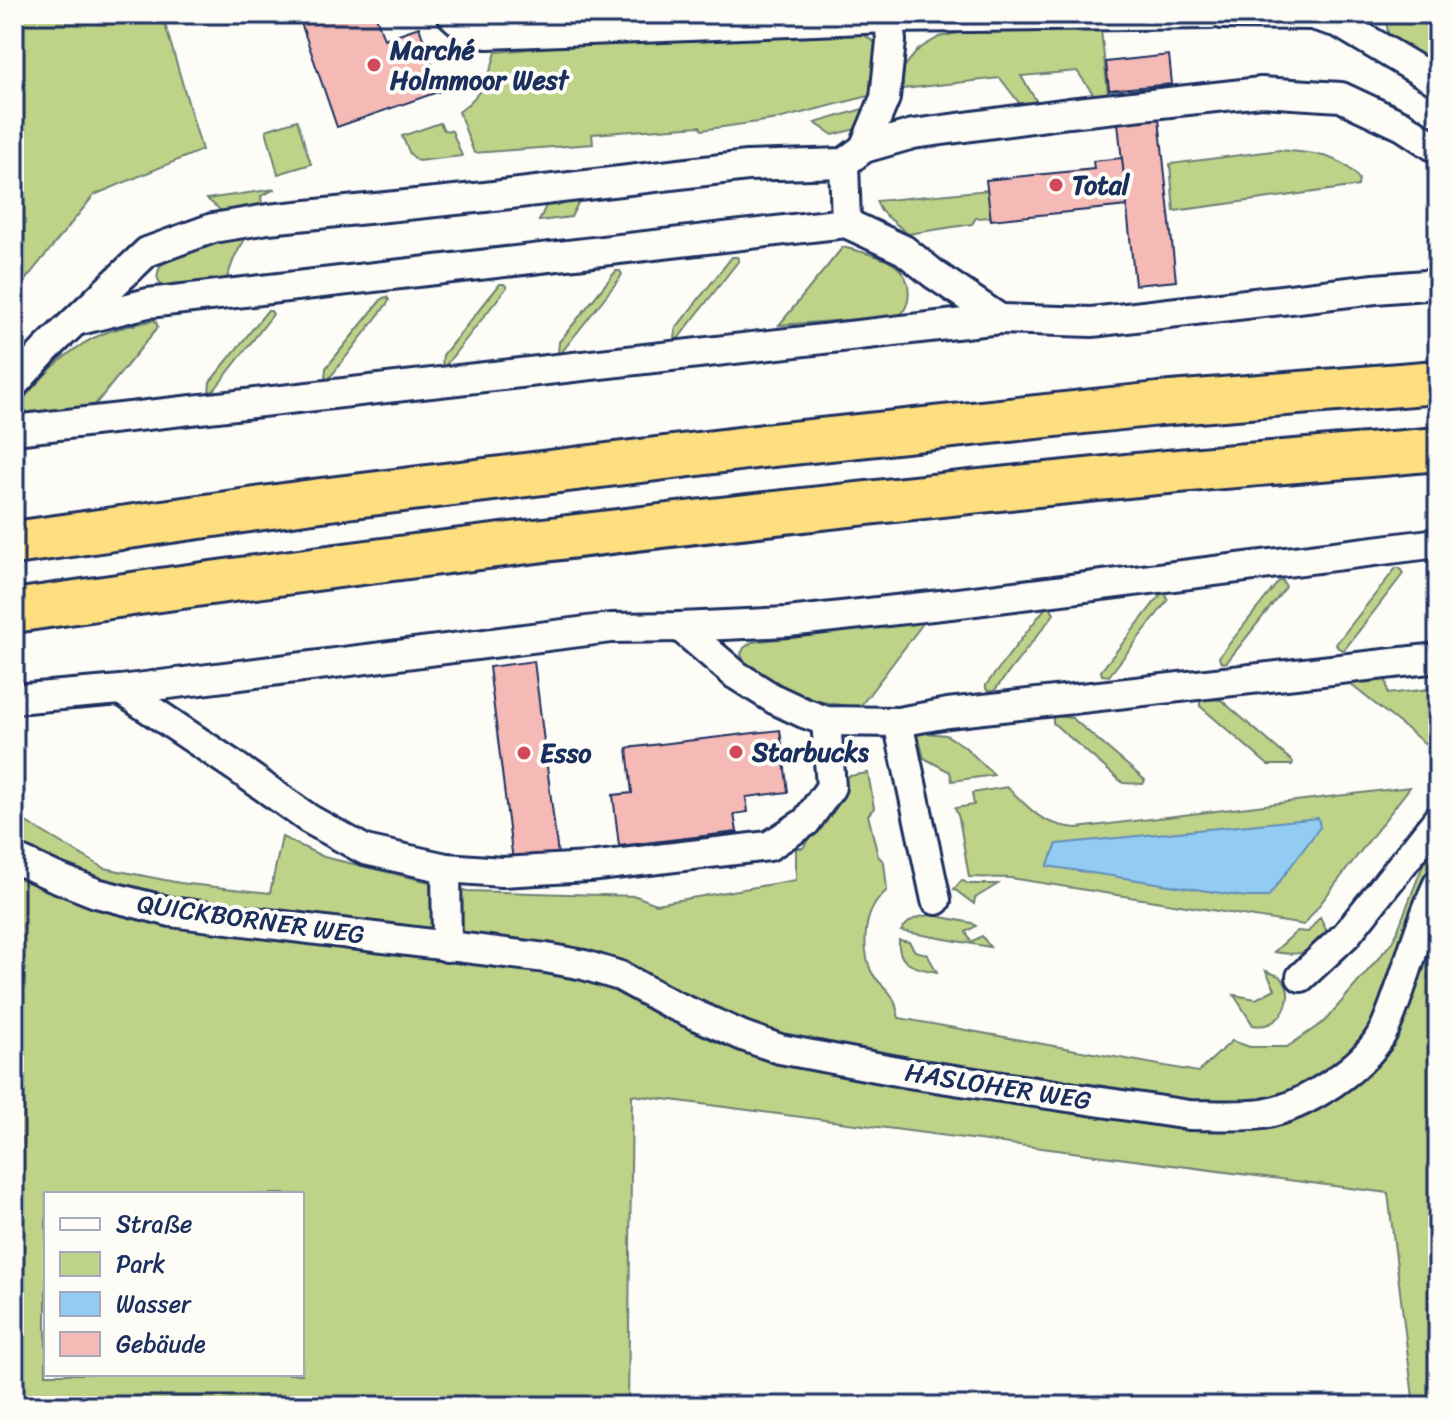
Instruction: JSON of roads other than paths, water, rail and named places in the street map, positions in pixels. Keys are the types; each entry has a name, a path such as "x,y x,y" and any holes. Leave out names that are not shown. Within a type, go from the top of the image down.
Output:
{"highway":[{"path":"14,543 313,501 755,447 1159,404 1438,382"},
{"path":"14,611 318,568 763,514 1139,475 1438,449"}],"street":[{"path":"452,15 468,29 487,34 889,18 1211,14"},
{"path":"1222,14 1312,15 1339,23 1438,82"},
{"path":"846,223 854,155 885,98 891,41 889,18"},
{"path":"14,384 147,252 213,228 268,219 854,155 913,134 1261,92 1341,97 1403,126 1438,149"},
{"path":"76,322 148,303 846,223 904,250 1000,319"},
{"path":"14,430 1000,319 1092,322 1438,284"},
{"path":"14,699 121,690 611,628 788,622 1438,543"},
{"path":"680,627 736,675 774,699 826,721 898,722 948,713 1438,658"},
{"path":"121,690 309,819 365,850 446,868 502,872 589,867 769,846 806,822 831,787 826,721"},
{"path":"898,722 936,900"},
{"path":"1301,977 1346,935 1438,819"},
{"name":"QUICKBORNER WEG","path":"14,858 96,893 171,912 447,947"},
{"path":"446,868 447,947"},
{"name":"HASLOHER WEG","path":"447,947 546,958 620,976 671,1004 780,1049 908,1073 1189,1115 1233,1116 1265,1113 1303,1100 1346,1074 1370,1051 1384,1030 1438,884"}],"water":[{"path":"1318,818 1320,827 1268,897 1246,897 1047,866 1057,844"}],"place":[{"name":"Marché Holmmoor West","path":"374,65"},
{"name":"Total","path":"1056,185"},
{"name":"Starbucks","path":"736,752"},
{"name":"Esso","path":"524,753"}]}
